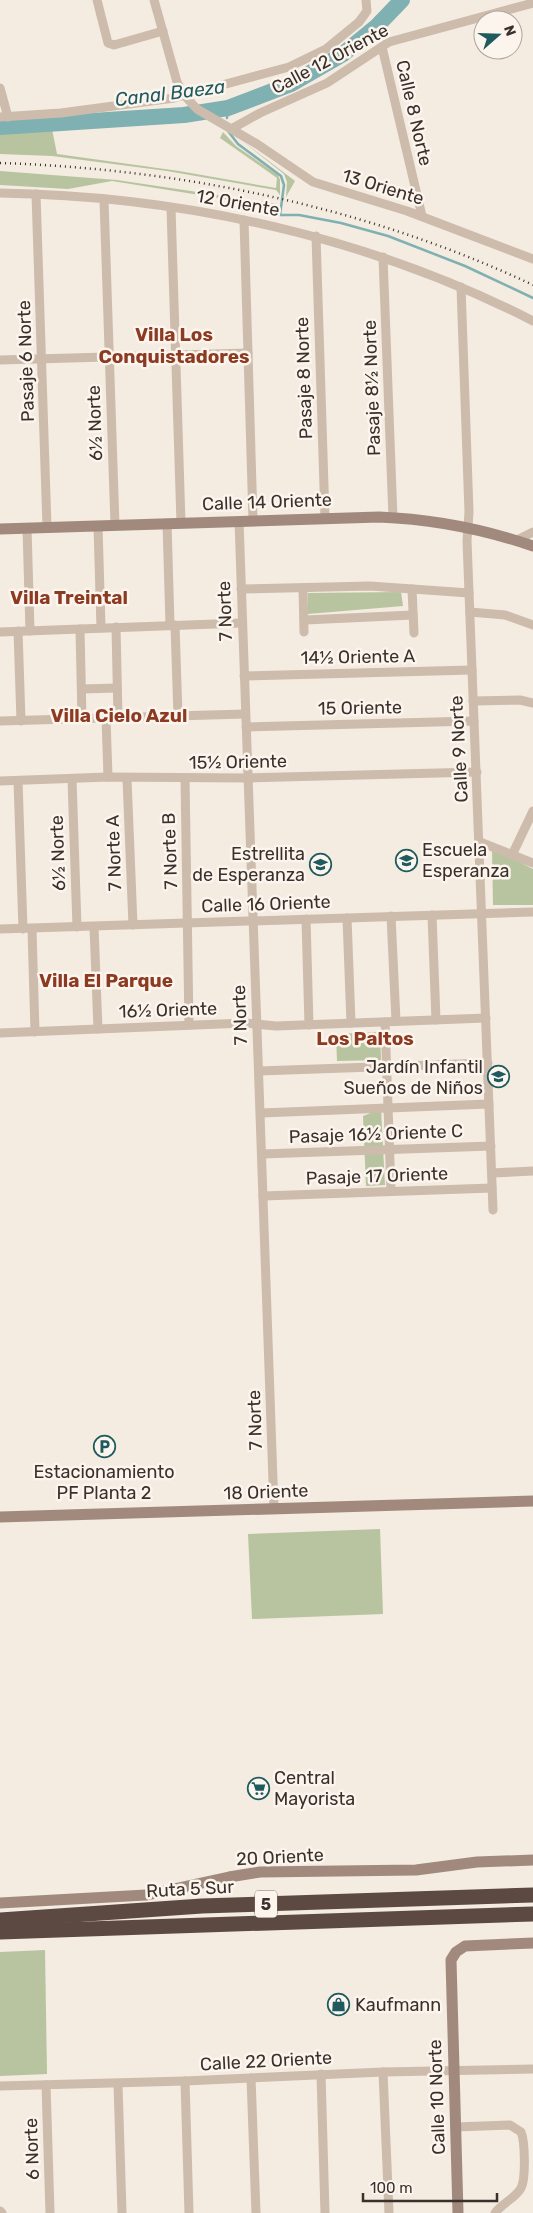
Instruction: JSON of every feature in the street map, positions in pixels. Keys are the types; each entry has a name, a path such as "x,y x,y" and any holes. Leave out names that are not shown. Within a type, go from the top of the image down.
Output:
{"highway":[{"name":"Ruta 5 Sur","path":"0,1920 202,1906 533,1895"},
{"name":"Ruta 5 Sur","path":"0,1932 533,1914"}],"street":[{"path":"97,0 108,43 114,46 163,31"},
{"name":"13 Oriente","path":"154,0 174,74 184,95 197,109 218,122 233,128 313,182 422,216 533,259"},
{"path":"0,88 4,117 106,108 184,95 306,60 326,49 359,22 367,11 366,3"},
{"name":"Calle 12 Oriente","path":"233,128 260,113 327,83 389,42 533,3"},
{"name":"Calle 8 Norte","path":"382,47 422,216"},
{"name":"12 Oriente","path":"0,193 36,194 171,208 244,220 316,236 383,257 461,286 533,321"},
{"name":"Pasaje 6 Norte","path":"36,194 47,527"},
{"name":"6½ Norte","path":"104,200 115,525"},
{"path":"171,208 182,523"},
{"path":"244,220 253,520"},
{"name":"Pasaje 8 Norte","path":"316,236 325,518"},
{"name":"Pasaje 8½ Norte","path":"383,257 393,518"},
{"name":"Calle 9 Norte","path":"461,286 469,593 493,1210"},
{"path":"0,360 248,353"},
{"name":"Calle 14 Oriente","path":"0,529 253,520 393,518 468,528 518,540 533,546"},
{"name":"7 Norte","path":"239,521 274,1509"},
{"path":"167,523 178,716"},
{"path":"98,526 101,628"},
{"path":"27,528 30,630"},
{"path":"518,540 533,532"},
{"path":"241,589 370,586 469,593"},
{"path":"304,588 304,632"},
{"path":"412,589 414,633"},
{"path":"470,612 505,615 533,625"},
{"path":"305,620 413,616"},
{"path":"0,632 242,623"},
{"path":"116,627 118,718"},
{"path":"80,629 82,719"},
{"path":"18,631 21,721"},
{"name":"14½ Oriente A","path":"244,676 472,670"},
{"path":"82,689 117,688"},
{"path":"474,701 520,700 533,703"},
{"path":"0,721 245,714"},
{"path":"106,718 108,777"},
{"name":"15 Oriente","path":"246,727 474,721"},
{"name":"15½ Oriente","path":"0,781 108,777 127,779 247,778 476,772"},
{"name":"7 Norte B","path":"185,778 189,923 189,1025"},
{"name":"6½ Norte","path":"72,779 77,927"},
{"name":"7 Norte A","path":"127,779 133,925"},
{"path":"18,780 34,1032"},
{"path":"513,854 533,811"},
{"path":"480,842 533,863"},
{"name":"Calle 16 Oriente","path":"0,929 533,912"},
{"path":"432,915 436,1020"},
{"path":"391,916 396,1021"},
{"path":"347,918 351,1023"},
{"path":"306,919 309,1025"},
{"path":"94,926 98,1029"},
{"name":"16½ Oriente","path":"0,1033 189,1025 258,1024 276,1026 486,1018"},
{"path":"385,1022 391,1191"},
{"path":"259,1071 488,1063"},
{"path":"261,1113 489,1104"},
{"name":"Pasaje 16½ Oriente C","path":"262,1154 491,1146"},
{"path":"492,1173 533,1171"},
{"name":"Pasaje 17 Oriente","path":"264,1196 492,1188"},
{"name":"18 Oriente","path":"0,1517 533,1501"},
{"name":"20 Oriente","path":"0,1902 154,1894 260,1872 416,1870 477,1862 533,1860"},
{"name":"Calle 10 Norte","path":"458,2213 450,1964 456,1952 465,1946 533,1943"},
{"name":"Calle 22 Oriente","path":"0,2086 118,2084 383,2072 533,2069"},
{"path":"383,2072 389,2213"},
{"path":"321,2074 325,2213"},
{"path":"251,2078 256,2213"},
{"path":"185,2081 189,2213"},
{"path":"118,2084 122,2213"},
{"name":"6 Norte","path":"46,2085 50,2213"},
{"path":"455,2127 510,2125 521,2132 524,2180 517,2193 500,2206 495,2213"}],"green space":[{"path":"52,129 57,154 179,171 276,188 277,178 220,138 223,132 236,146 278,175 280,195 276,190 167,171 52,156 0,154 0,132"},
{"path":"236,136 295,181 286,197 287,182 284,174"},
{"path":"0,171 117,180 278,204 275,207 112,181 68,189 0,185"},
{"path":"401,592 403,606 308,614 308,593"},
{"path":"492,848 533,869 533,905 493,905"},
{"path":"380,1032 381,1060 337,1061 336,1034"},
{"path":"381,1109 385,1185 366,1186 363,1116"},
{"path":"380,1529 383,1614 252,1619 248,1534"},
{"path":"45,1950 47,2074 0,2076 0,1952"}],"waterway":[{"name":"Canal Baeza","path":"0,127 184,115 228,108 291,84 343,54 376,27 402,0"},
{"path":"227,118 228,108"},
{"path":"228,131 238,144 281,176 284,185 280,215 299,215 341,223 388,236 465,266 533,298"}],"railway":[{"path":"0,163 69,167 137,174 273,197 340,214 405,234 470,258 533,285"}],"place":[{"name":"Escuela Esperanza","path":"406,860"},
{"name":"Estrellita de Esperanza","path":"321,864"},
{"name":"Jardín Infantil Sueños de Niños","path":"499,1077"},
{"name":"Estacionamiento PF Planta 2","path":"104,1447"},
{"name":"Central Mayorista","path":"258,1788"},
{"name":"Kaufmann","path":"339,2005"}],"district":[{"name":"Villa Los Conquistadores","path":"174,345"},
{"name":"Villa Treintal","path":"69,597"},
{"name":"Villa Cielo Azul","path":"119,715"},
{"name":"Villa El Parque","path":"106,980"},
{"name":"Los Paltos","path":"365,1038"}]}
